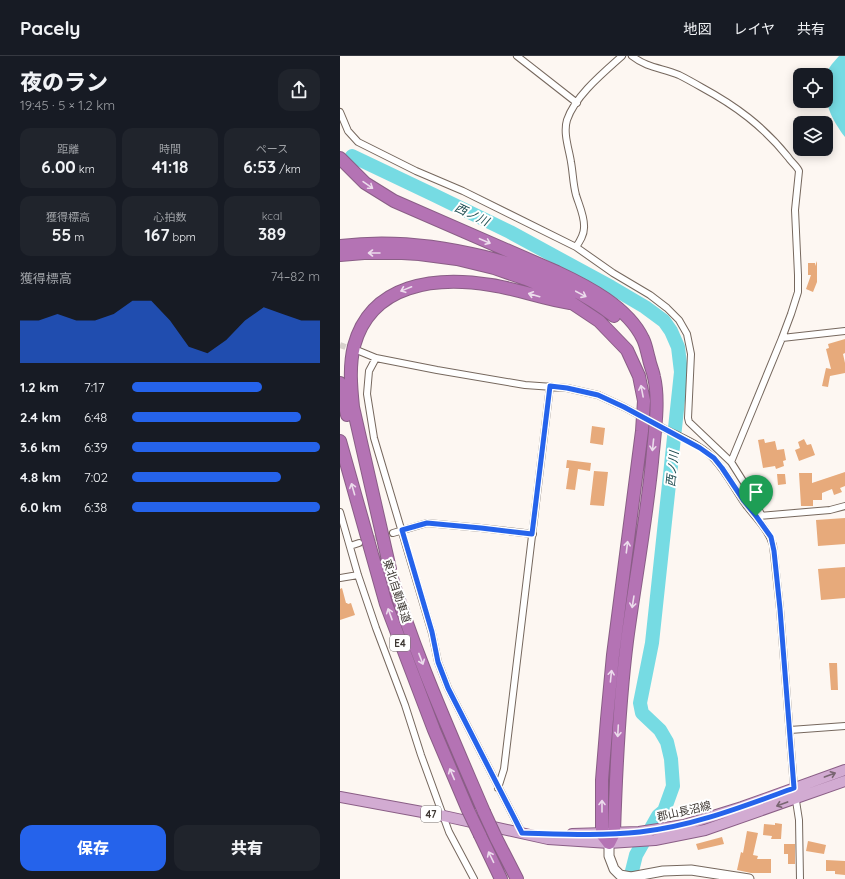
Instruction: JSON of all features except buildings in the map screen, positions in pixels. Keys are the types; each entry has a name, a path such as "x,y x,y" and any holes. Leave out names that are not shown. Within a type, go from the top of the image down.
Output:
{"highway":[{"path":"340,158 365,183 394,201 557,272 589,288 607,300 629,320 643,338 654,378 656,407 655,431 650,485 627,640 608,837"},
{"path":"340,246 381,244 435,247 474,254 512,265 571,289 603,308 625,327 647,351"},
{"path":"340,255 364,253 419,254 457,259 494,268 526,279 559,293 599,321 627,350 639,376 644,401 642,431 610,684 602,780 608,837"},
{"path":"390,569 353,407 351,385 354,347 360,331 369,316 386,299 396,293 420,284 446,281 510,288 549,300 572,303"},
{"name":"東北自動車道","path":"340,383 361,470 390,569 419,656 447,728 496,838 517,879"},
{"name":"東北自動車道","path":"340,441 389,611 434,730 468,810 501,879"},
{"path":"340,449 348,470"}],"main road":[{"name":"郡山長沼線","path":"638,837 659,830 712,817 845,770"},
{"name":"郡山長沼線","path":"340,797 444,816 548,839 638,837 655,840 705,830 845,781"}],"street":[{"path":"517,56 576,102"},
{"path":"576,247 583,235 584,226 573,180 565,127 576,102 622,56"},
{"path":"632,56 648,66 680,76 711,92 749,117 759,125 780,147 792,163 798,167 799,174 795,218 798,284 795,304 731,462"},
{"path":"340,112 350,135 363,145 416,171 463,191 576,247 613,273 650,295 667,308 679,320 687,334 691,354 689,422 731,462 748,489 759,516 774,545 794,788 799,820 800,879"},
{"path":"782,338 845,331"},
{"path":"359,352 376,358 525,385 567,388 598,395 624,407 700,448 714,458 744,501 759,516 830,510 845,506"},
{"path":"376,358 369,371 367,385 368,404 374,438 432,632 438,662 448,688 522,833"},
{"path":"498,788 504,769 550,386"},
{"path":"340,512 358,575 405,705 421,756 449,832 474,879"},
{"path":"393,533 427,523 532,534"},
{"path":"350,546 358,543"},
{"path":"340,578 358,575"},
{"path":"790,730 845,726"},
{"path":"608,837 609,856 614,869 620,875 631,877 663,871 691,870 749,879"}],"water":[{"path":"839,56 845,56 845,137 833,119 829,108 833,108 833,68 829,68"}],"waterway":[{"name":"西ノ川","path":"352,156 510,232 611,287 645,307 664,321 671,331 678,347 681,372 652,643 640,703 642,713 660,730 667,742 671,759 673,786 664,811 658,816 636,855 630,879"}],"tunnel":[{"path":"340,345 354,350"},
{"path":"366,541 393,533"}],"route":[{"path":"550,386 598,395 624,407 700,448 714,458 756,516 771,537 774,545 794,788 712,817 659,830 579,834 522,833 448,688 438,662 432,632 402,530 427,523 532,534 550,386"}]}
